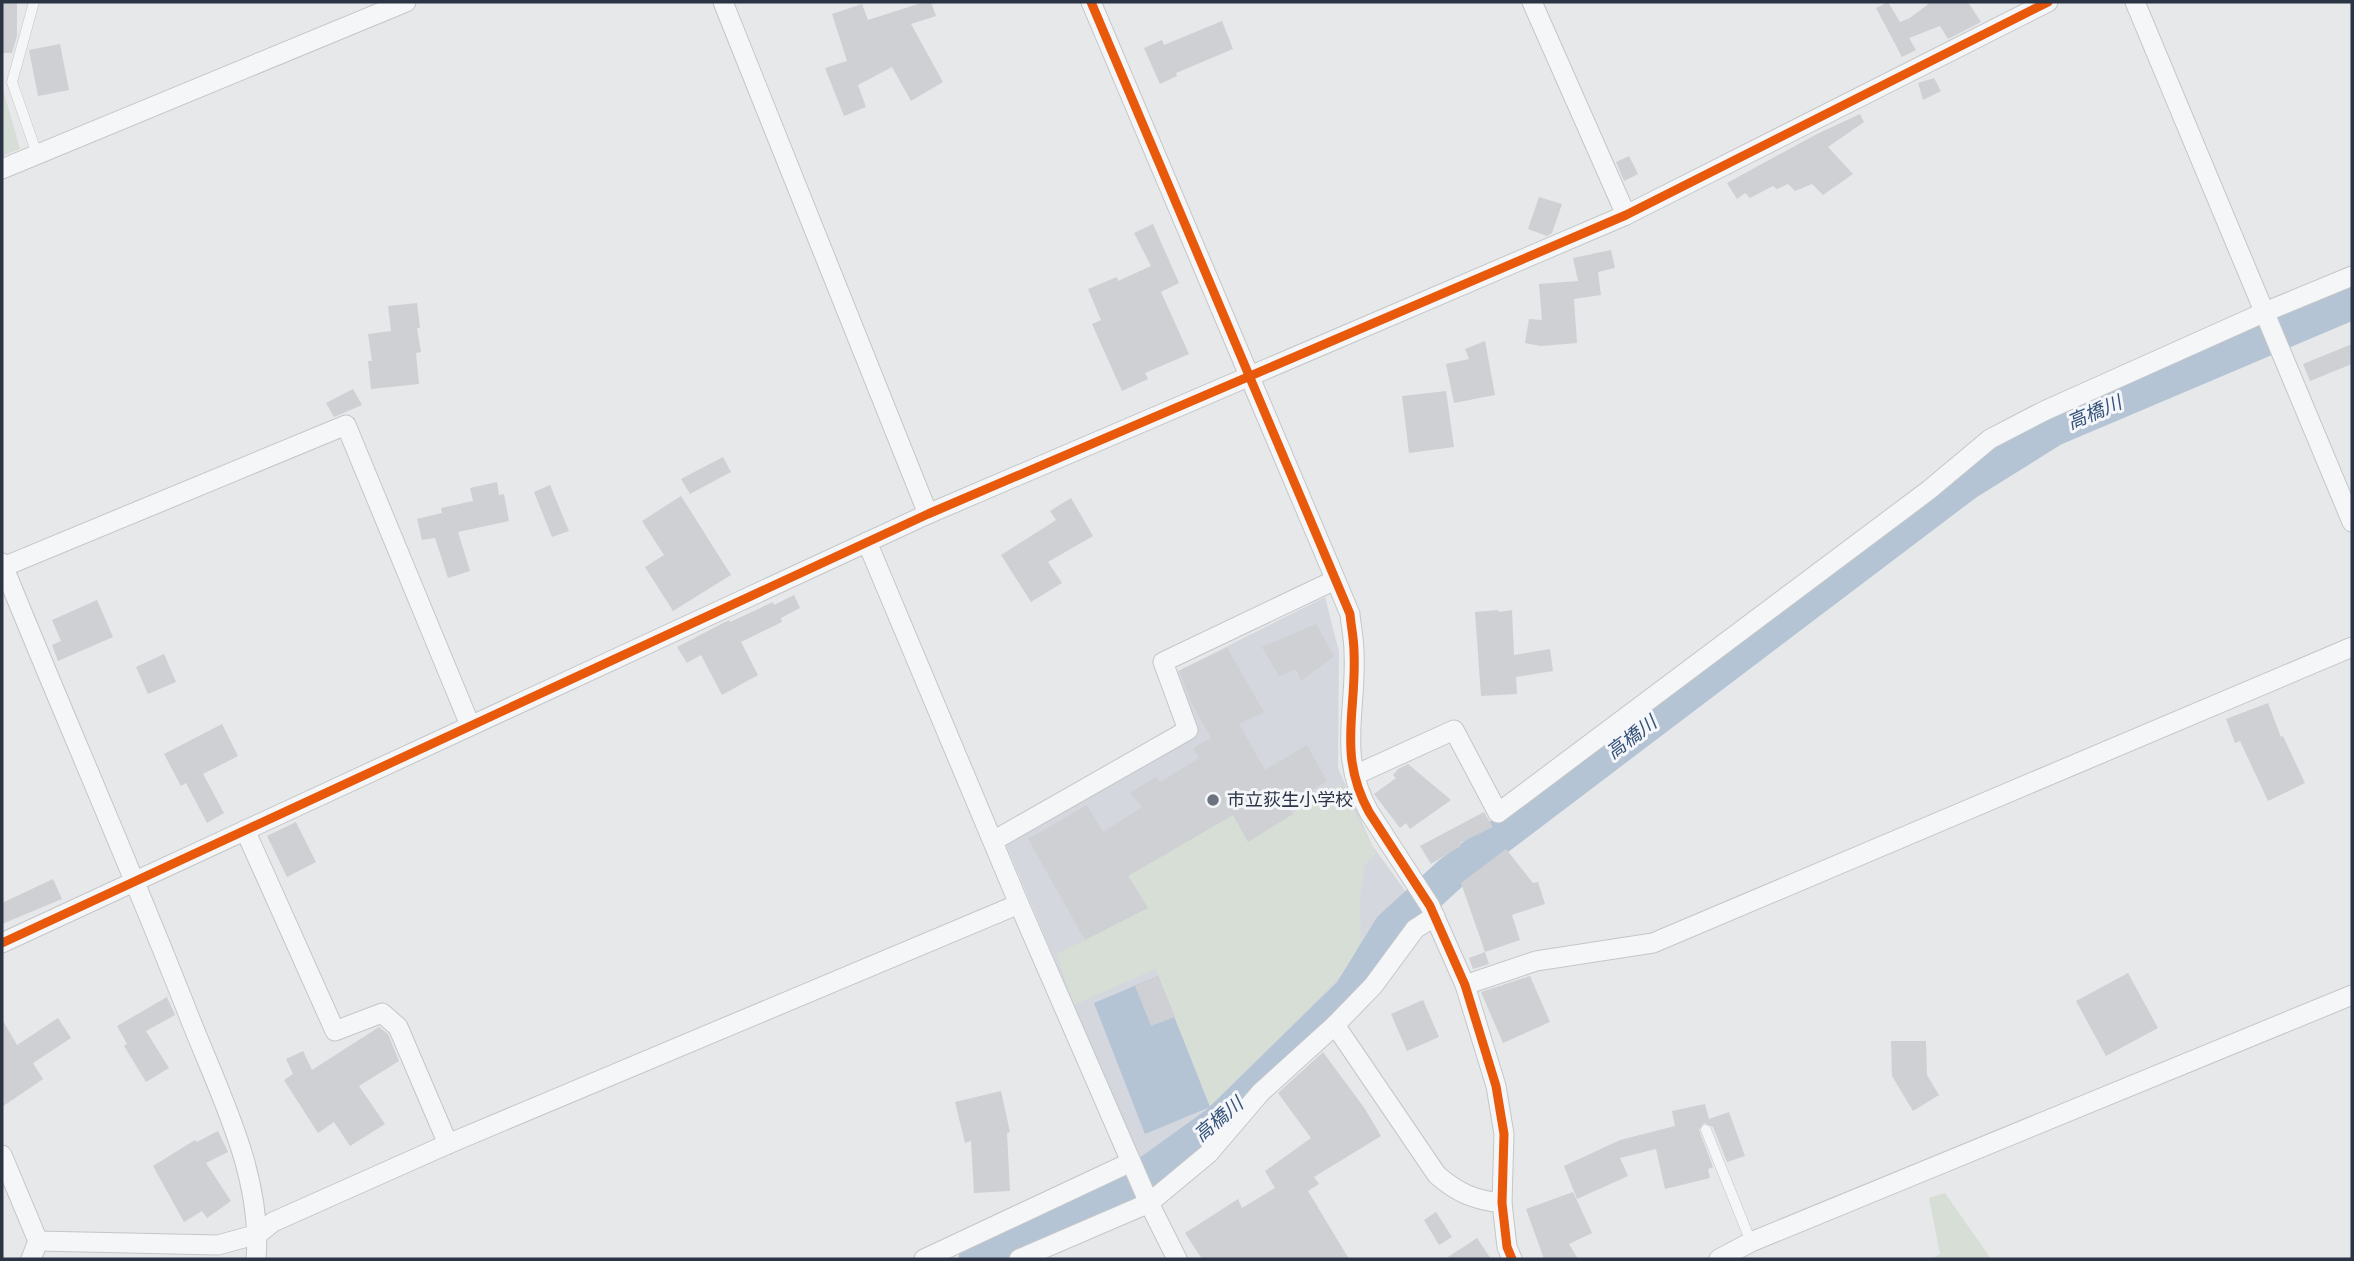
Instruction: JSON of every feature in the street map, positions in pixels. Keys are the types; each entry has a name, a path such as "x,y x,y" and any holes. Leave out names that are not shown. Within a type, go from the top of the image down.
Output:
{"street":[{"path":"2,169 404,2"},
{"path":"723,2 928,514"},
{"path":"1091,2 1350,614 1354,652 1349,745 1355,775 1362,798 1435,916 1465,985 1496,1086 1504,1134 1502,1203 1507,1247 1512,1259"},
{"path":"1532,2 1626,215"},
{"path":"2135,2 2352,522"},
{"path":"2,943 928,514 1626,215 2037,4"},
{"path":"1355,775 1454,730 1498,813 1918,498 1990,439 2044,411 2352,276"},
{"path":"256,1259 258,1234 245,1161 136,880 2,565 346,425 470,725"},
{"path":"867,542 1019,905 1149,1203 1177,1259"},
{"path":"993,841 1188,730 1163,662 1335,580"},
{"path":"1465,985 1536,961 1653,943 2352,647"},
{"path":"245,830 335,1031 382,1013 398,1027 448,1144"},
{"path":"2,1154 34,1250 218,1245 258,1234 273,1222 448,1144 1019,905"},
{"path":"1019,1259 1149,1203 1208,1154 1261,1092 1335,1025 1373,986 1415,929 1435,916"},
{"path":"1719,1259 1751,1242 2352,995"},
{"path":"1335,1025 1437,1175 1455,1190 1482,1200 1502,1203"},
{"path":"924,1259 1131,1161"}],"lane":[{"path":"34,2 12,82 37,154"},
{"path":"1706,1130 1751,1242"}],"shaded area":[{"path":"2,86 20,149 2,156"},
{"path":"1325,597 1339,652 1338,768 1372,845 1409,896 1391,911 1353,968 1201,1119 1141,1163 1006,845 1197,736 1174,673"},
{"path":"1340,784 1376,853 1365,865 1360,896 1361,941 1345,972 1210,1107 1155,969 1074,1005 1056,954 1148,908 1128,875 1233,815 1248,841"},
{"path":"1945,1193 1991,1259 1931,1259 1940,1254 1929,1198"}],"water":[{"path":"1158,976 1210,1107 1145,1134 1094,1003"}],"building":[{"path":"2,2 17,2 17,36 12,53 2,53"},
{"path":"931,2 936,16 911,24 943,82 911,101 892,67 858,85 866,107 844,116 825,68 847,61 832,14 862,4 868,20"},
{"path":"1888,2 1900,22 1931,2 1968,2 1981,22 1948,39 1940,26 1909,38 1916,50 1902,57 1876,8"},
{"path":"1222,21 1233,49 1176,73 1177,76 1160,84 1144,48 1162,40 1164,45"},
{"path":"60,44 69,90 38,96 29,50"},
{"path":"1934,78 1941,91 1923,100 1918,83"},
{"path":"1860,114 1864,122 1828,147 1853,174 1823,195 1812,184 1795,191 1788,184 1777,189 1773,186 1750,198 1745,193 1737,199 1727,183 1815,135"},
{"path":"1629,156 1638,174 1624,181 1616,162"},
{"path":"1539,197 1562,204 1552,233 1547,236 1528,229"},
{"path":"1153,224 1179,283 1161,292 1189,354 1145,373 1148,379 1122,391 1092,324 1101,320 1088,289 1117,277 1118,281 1151,266 1134,233"},
{"path":"1611,250 1615,268 1598,272 1601,295 1574,299 1577,343 1541,346 1525,343 1529,319 1542,320 1539,284 1578,281 1573,258"},
{"path":"417,303 421,352 416,353 419,384 371,389 368,361 372,361 368,334 391,331 388,306"},
{"path":"1485,341 1495,395 1454,403 1446,364 1469,359 1465,349"},
{"path":"2352,344 2352,364 2310,381 2303,364"},
{"path":"353,389 362,405 334,417 326,403"},
{"path":"1446,391 1454,447 1409,453 1402,396"},
{"path":"723,457 731,472 690,494 681,479"},
{"path":"497,482 499,495 504,494 509,521 458,532 470,571 448,578 435,538 422,540 417,519 442,513 441,508 473,501 470,488"},
{"path":"550,485 569,531 552,537 534,492"},
{"path":"681,496 731,575 673,611 645,567 664,555 642,521"},
{"path":"1071,498 1093,536 1048,562 1062,583 1031,602 1001,555 1056,520 1050,511"},
{"path":"794,595 800,608 781,618 782,622 741,642 758,675 722,695 701,655 687,663 677,647 729,620 730,622"},
{"path":"97,600 113,637 58,661 52,645 61,641 52,620"},
{"path":"1512,610 1514,655 1550,649 1553,671 1516,677 1517,694 1481,696 1475,612"},
{"path":"1316,624 1334,656 1301,681 1296,669 1279,676 1262,647"},
{"path":"1227,648 1264,712 1239,724 1265,770 1307,745 1327,781 1287,806 1293,814 1248,842 1233,815 1128,876 1148,908 1085,940 1028,839 1087,805 1103,832 1142,807 1130,793 1156,777 1160,782 1199,758 1193,748 1211,738 1191,702 1179,671"},
{"path":"164,654 176,682 148,694 136,667"},
{"path":"2268,703 2281,737 2283,736 2305,783 2268,801 2240,741 2235,743 2226,719"},
{"path":"222,724 238,756 203,774 224,813 207,823 186,783 181,786 164,754"},
{"path":"1408,764 1451,800 1410,829 1406,823 1400,828 1374,794 1396,778 1393,775 1398,769"},
{"path":"1484,812 1493,827 1460,843 1461,846 1431,864 1420,846"},
{"path":"296,822 316,862 287,877 267,836"},
{"path":"1506,849 1533,883 1538,882 1545,904 1512,915 1520,940 1485,952 1461,883"},
{"path":"53,879 62,899 2,924 2,903"},
{"path":"1485,952 1489,964 1473,969 1469,958"},
{"path":"2128,973 2158,1028 2106,1056 2076,1001"},
{"path":"1158,976 1175,1017 1151,1026 1135,986"},
{"path":"1530,976 1550,1022 1503,1043 1481,992"},
{"path":"167,997 175,1015 146,1031 169,1068 146,1082 124,1046 127,1044 117,1026"},
{"path":"1423,1000 1439,1037 1407,1051 1391,1014"},
{"path":"58,1018 71,1038 33,1063 43,1079 2,1107 2,1019 17,1045"},
{"path":"379,1027 388,1034 399,1061 359,1086 385,1124 350,1146 334,1122 318,1133 284,1080 293,1074 286,1059 303,1051 312,1070"},
{"path":"1891,1041 1926,1041 1927,1075 1939,1095 1913,1111 1892,1076"},
{"path":"1323,1052 1365,1109 1381,1136 1314,1177 1319,1184 1308,1191 1349,1259 1202,1259 1185,1233 1238,1199 1242,1208 1275,1188 1265,1171 1311,1138 1278,1093"},
{"path":"1001,1091 1010,1132 1007,1133 1010,1191 974,1193 971,1141 965,1143 955,1102"},
{"path":"1705,1104 1709,1119 1729,1112 1745,1156 1727,1162 1713,1127 1704,1123 1699,1130 1713,1167 1708,1169 1710,1178 1665,1189 1656,1149 1620,1158 1628,1176 1577,1199 1564,1166 1620,1140 1675,1126 1672,1111"},
{"path":"218,1131 228,1152 206,1163 231,1201 207,1218 202,1211 184,1222 153,1166 195,1140 197,1142"},
{"path":"1573,1192 1592,1233 1569,1244 1578,1259 1544,1259 1526,1209"},
{"path":"1436,1212 1452,1237 1439,1245 1424,1220"},
{"path":"1477,1238 1491,1259 1445,1259"}],"waterway":[{"name":"高橋川","path":"976,1259 1115,1197 1218,1123 1351,993 1391,928 1450,874 1965,484 2053,429 2352,302"}],"cycle path":[{"path":"1091,2 1350,614 1354,642 1351,751 1359,791 1369,812 1430,906 1465,985 1496,1086 1504,1134 1502,1203 1507,1247 1512,1259"},
{"path":"2,943 928,514 1626,215 2048,2"}],"place":[{"name":"市立荻生小学校","path":"1213,800"}]}
